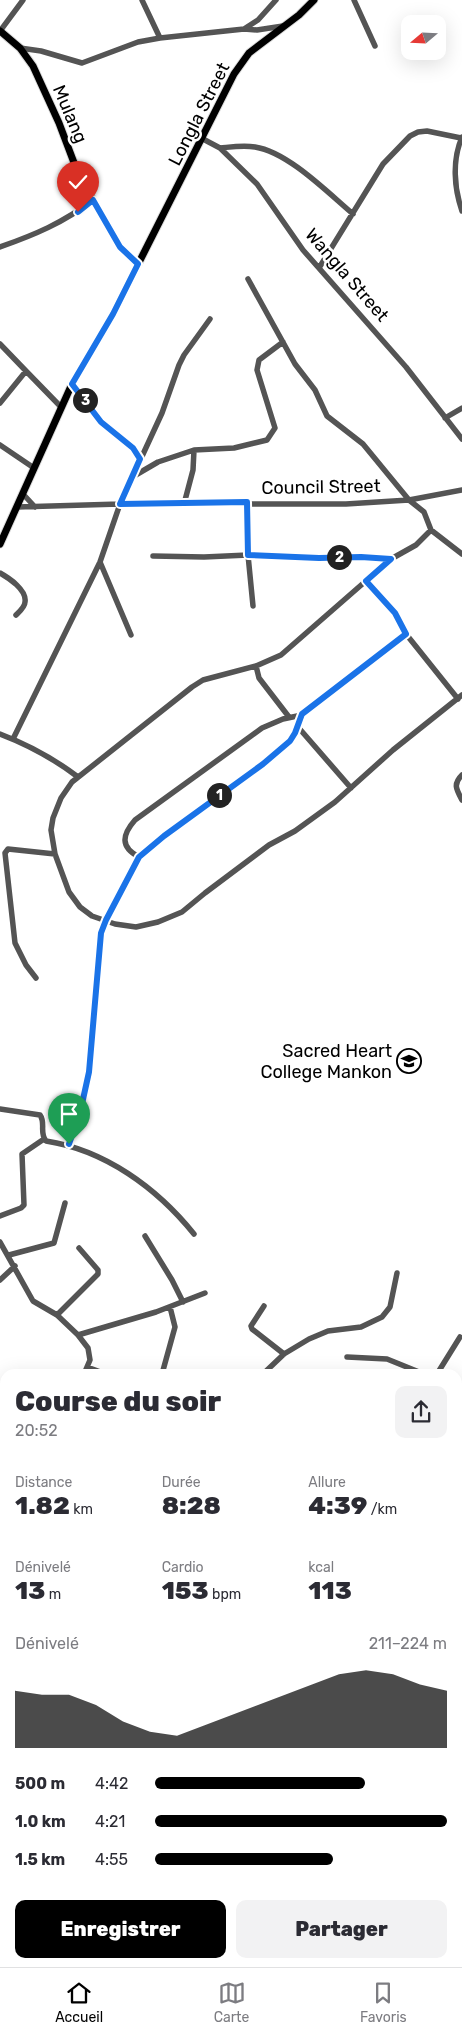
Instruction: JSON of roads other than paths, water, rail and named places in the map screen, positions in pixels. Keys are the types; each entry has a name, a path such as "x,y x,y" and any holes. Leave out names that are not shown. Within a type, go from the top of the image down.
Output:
{"main road":[{"name":"Longla Street","path":"0,544 72,384 113,314 203,139 222,96 248,55 286,26 314,0"},
{"name":"Mulang","path":"0,31 20,48 33,66 59,123 76,168 120,247 138,264"}],"street":[{"path":"0,31 23,0"},
{"path":"142,0 160,38"},
{"path":"244,29 258,20 276,0"},
{"path":"354,0 376,46"},
{"path":"20,48 41,51 82,63 138,42 160,38 286,26"},
{"path":"319,268 383,164 410,136 418,132 427,131 462,137 457,154 462,211"},
{"name":"Wangla Street","path":"203,139 220,148 257,184 303,250 406,367 462,439"},
{"path":"220,148 253,146 263,149 291,163 353,214"},
{"path":"0,248 44,231 78,212 93,200"},
{"path":"248,279 295,364 315,390 327,416 363,444 409,500 424,512 431,530 462,554"},
{"path":"13,739 100,562 120,504 162,413 184,355 210,319"},
{"path":"134,476 158,462 194,450 234,448 267,440 275,428 257,370 259,360 283,342"},
{"path":"0,344 61,407"},
{"path":"0,403 26,371"},
{"path":"72,384 101,422 133,448 140,459"},
{"path":"445,418 462,408"},
{"path":"0,445 34,468"},
{"path":"133,448 144,449"},
{"path":"184,504 193,470 194,450"},
{"name":"Council Street","path":"17,507 247,502 346,504 409,500 462,490"},
{"path":"23,494 35,506"},
{"path":"247,502 248,555 253,606"},
{"path":"366,581 395,613 406,634 460,697 393,750 351,788 295,831 269,845 182,912 158,922 136,927 115,924 92,916 80,907 69,892 55,854 51,830 53,818 61,798 78,777 203,680 256,666 281,655 391,559 416,546 431,530"},
{"path":"153,556 204,557 248,555 391,559"},
{"path":"100,562 131,635"},
{"path":"0,573 18,587 24,597 24,605 16,615"},
{"path":"139,857 127,848 124,843 126,834 135,820 262,728 302,714 406,634"},
{"path":"256,666 260,678 289,717"},
{"path":"69,1144 80,1113 89,1072 101,933 139,857 164,836 263,764 290,741 298,727 302,714"},
{"path":"298,727 351,788"},
{"path":"0,734 36,749 60,763 78,777"},
{"path":"462,775 455,783 455,788 462,800"},
{"path":"36,978 26,965 15,943 5,852 8,849 55,854"},
{"path":"0,1109 40,1115 43,1119 44,1138"},
{"path":"0,1216 24,1205 22,1154 44,1138 69,1144 130,1174 176,1211 194,1234"},
{"path":"9,1255 54,1243 65,1203"},
{"path":"145,1236 183,1302"},
{"path":"0,1242 16,1266 33,1301 57,1315 78,1335 90,1353 87,1367 92,1369"},
{"path":"57,1315 98,1274 98,1270 79,1248"},
{"path":"0,1280 16,1266"},
{"path":"268,1369 284,1354 309,1339 328,1331 361,1327 382,1317 390,1307 397,1273"},
{"path":"78,1335 170,1307 205,1293"},
{"path":"264,1306 251,1326 252,1329 284,1354"},
{"path":"163,1369 175,1327 170,1307"},
{"path":"440,1369 460,1337"},
{"path":"347,1358 387,1359 412,1369"}],"place":[{"name":"Sacred Heart College Mankon","path":"409,1061"}]}
